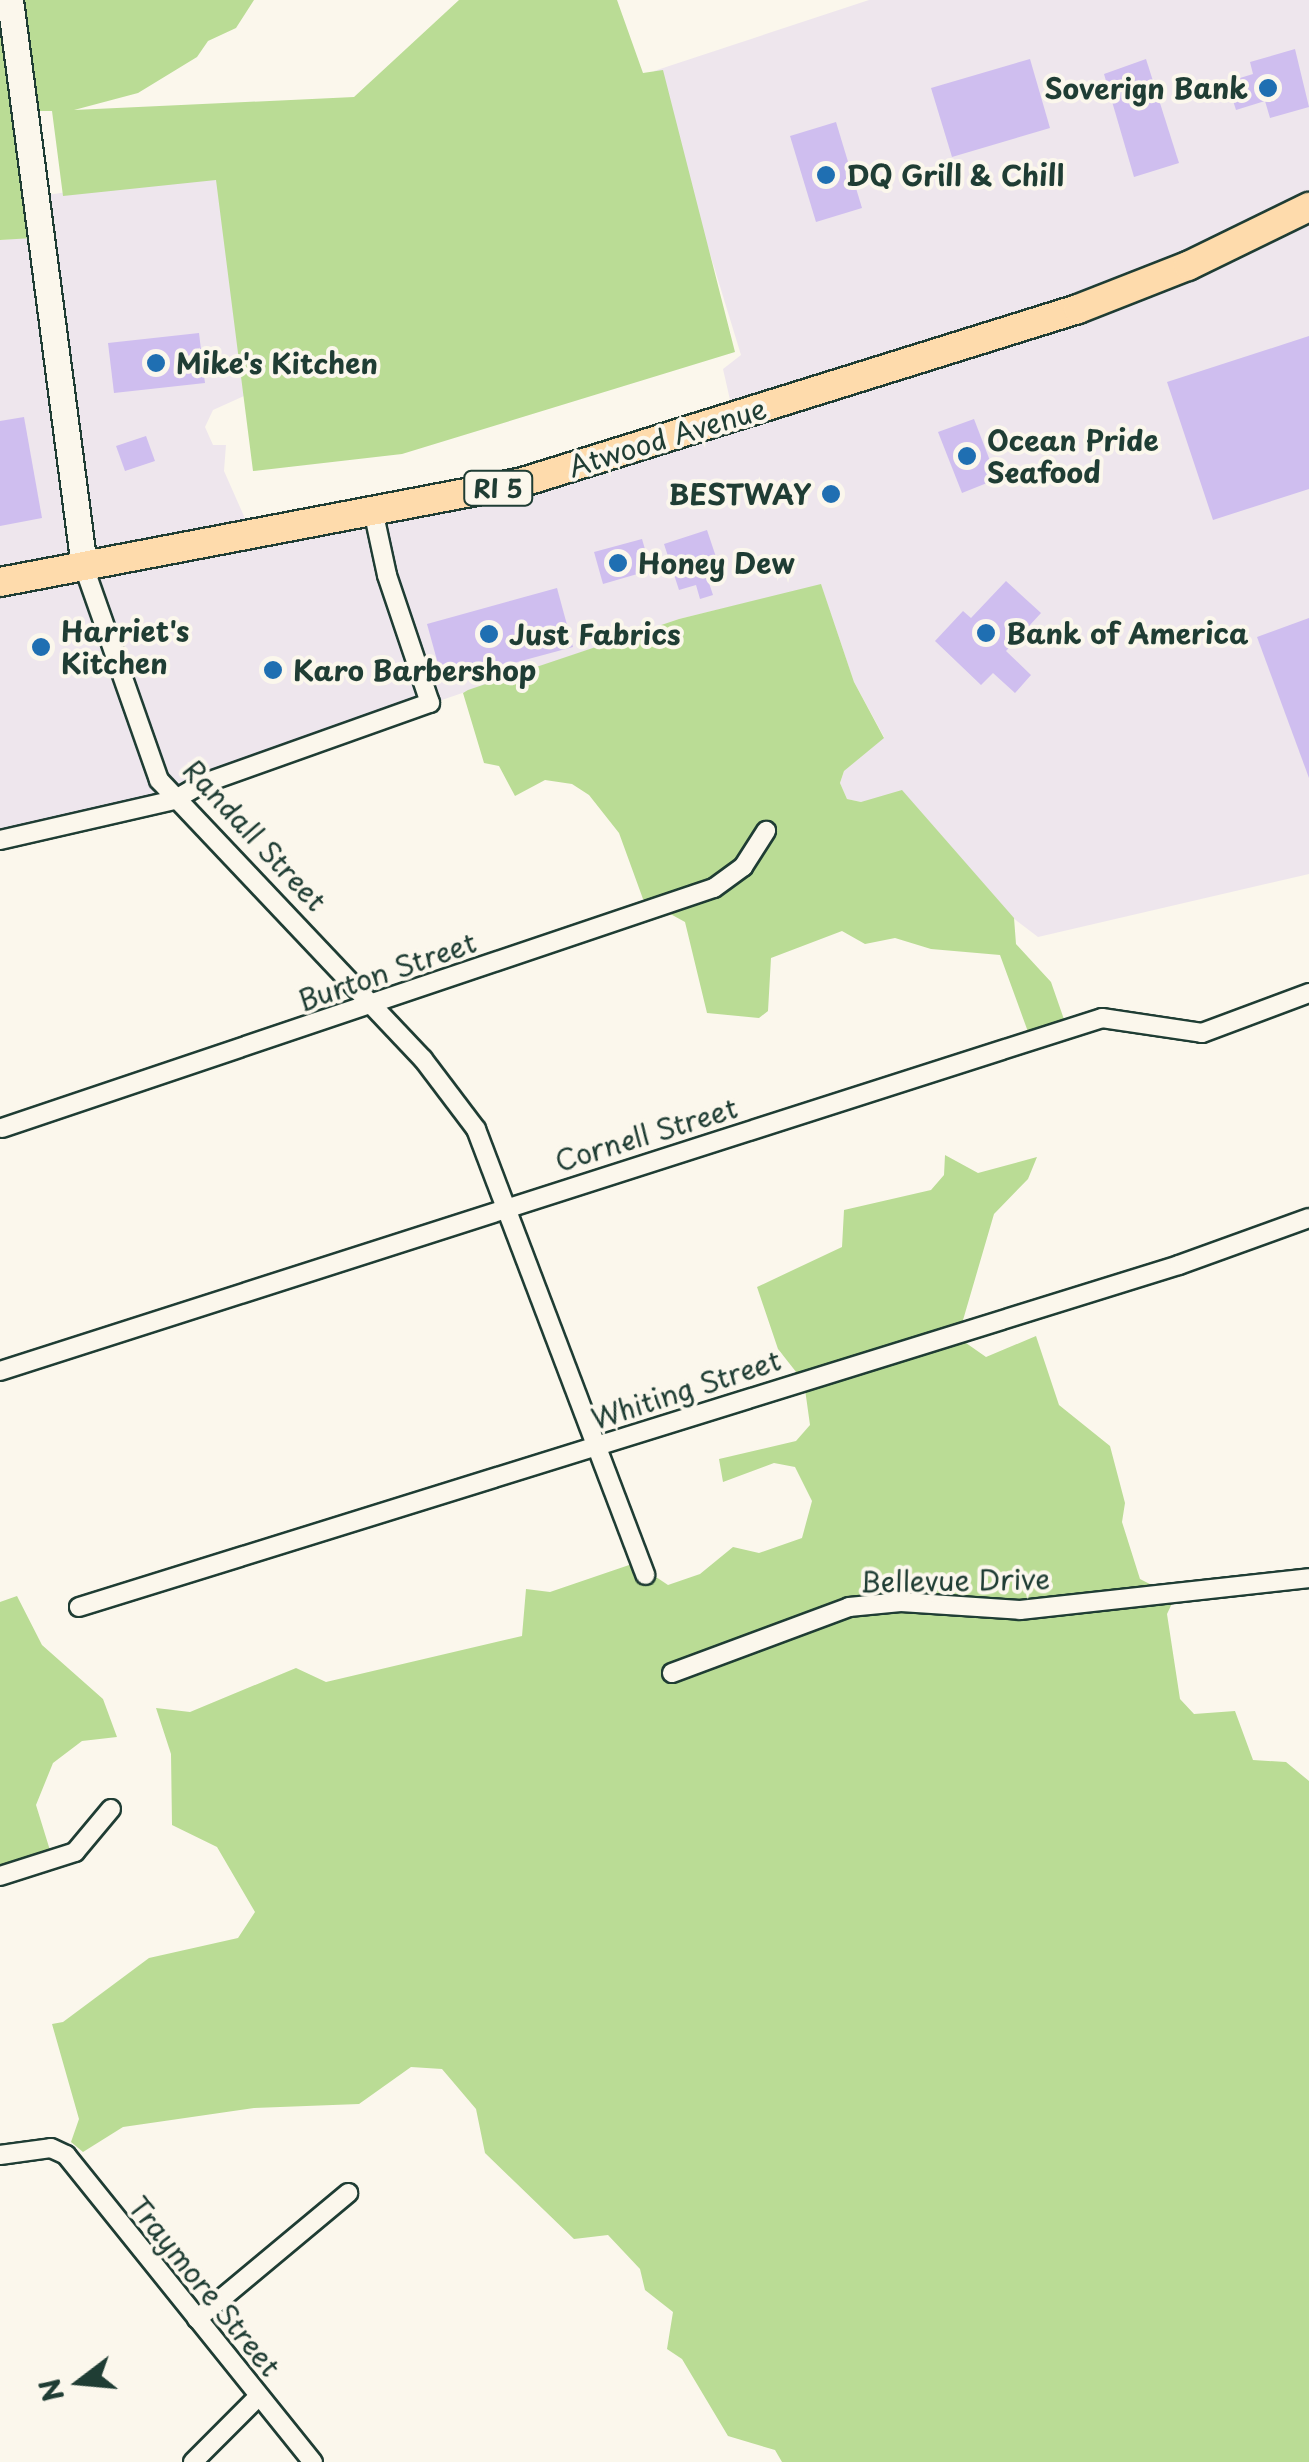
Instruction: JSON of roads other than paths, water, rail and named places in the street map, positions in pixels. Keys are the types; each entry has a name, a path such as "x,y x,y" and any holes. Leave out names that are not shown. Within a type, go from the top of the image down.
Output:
{"main road":[{"name":"Atwood Avenue","path":"0,582 374,516 523,482 1078,309 1188,266 1309,206"}],"street":[{"name":"Randall Street","path":"10,0 84,566 159,780 375,1008 468,1113 508,1207 645,1574"},
{"path":"0,840 174,800 202,784 430,703 386,575 374,516"},
{"name":"Burton Street","path":"2,1128 375,1008 714,888 743,868 766,830"},
{"name":"Cornell Street","path":"0,1371 1102,1018 1202,1033 1309,992"},
{"name":"Whiting Street","path":"79,1607 1179,1266 1309,1218"},
{"name":"Bellevue Drive","path":"672,1673 849,1607 901,1602 1020,1610 1309,1578"},
{"path":"0,1876 75,1852 111,1809"},
{"name":"Traymore Street","path":"0,2155 51,2148 66,2156 314,2462"},
{"path":"197,2319 348,2194"},
{"path":"192,2462 258,2397"}],"place":[{"name":"Soverign Bank","path":"1268,88"},
{"name":"DQ Grill & Chill","path":"826,175"},
{"name":"Mike's Kitchen","path":"156,363"},
{"name":"Ocean Pride Seafood","path":"967,456"},
{"name":"BESTWAY","path":"831,494"},
{"name":"Honey Dew","path":"618,563"},
{"name":"Bank of America","path":"986,633"},
{"name":"Just Fabrics","path":"489,634"},
{"name":"Harriet's Kitchen","path":"41,647"},
{"name":"Karo Barbershop","path":"273,670"}]}
